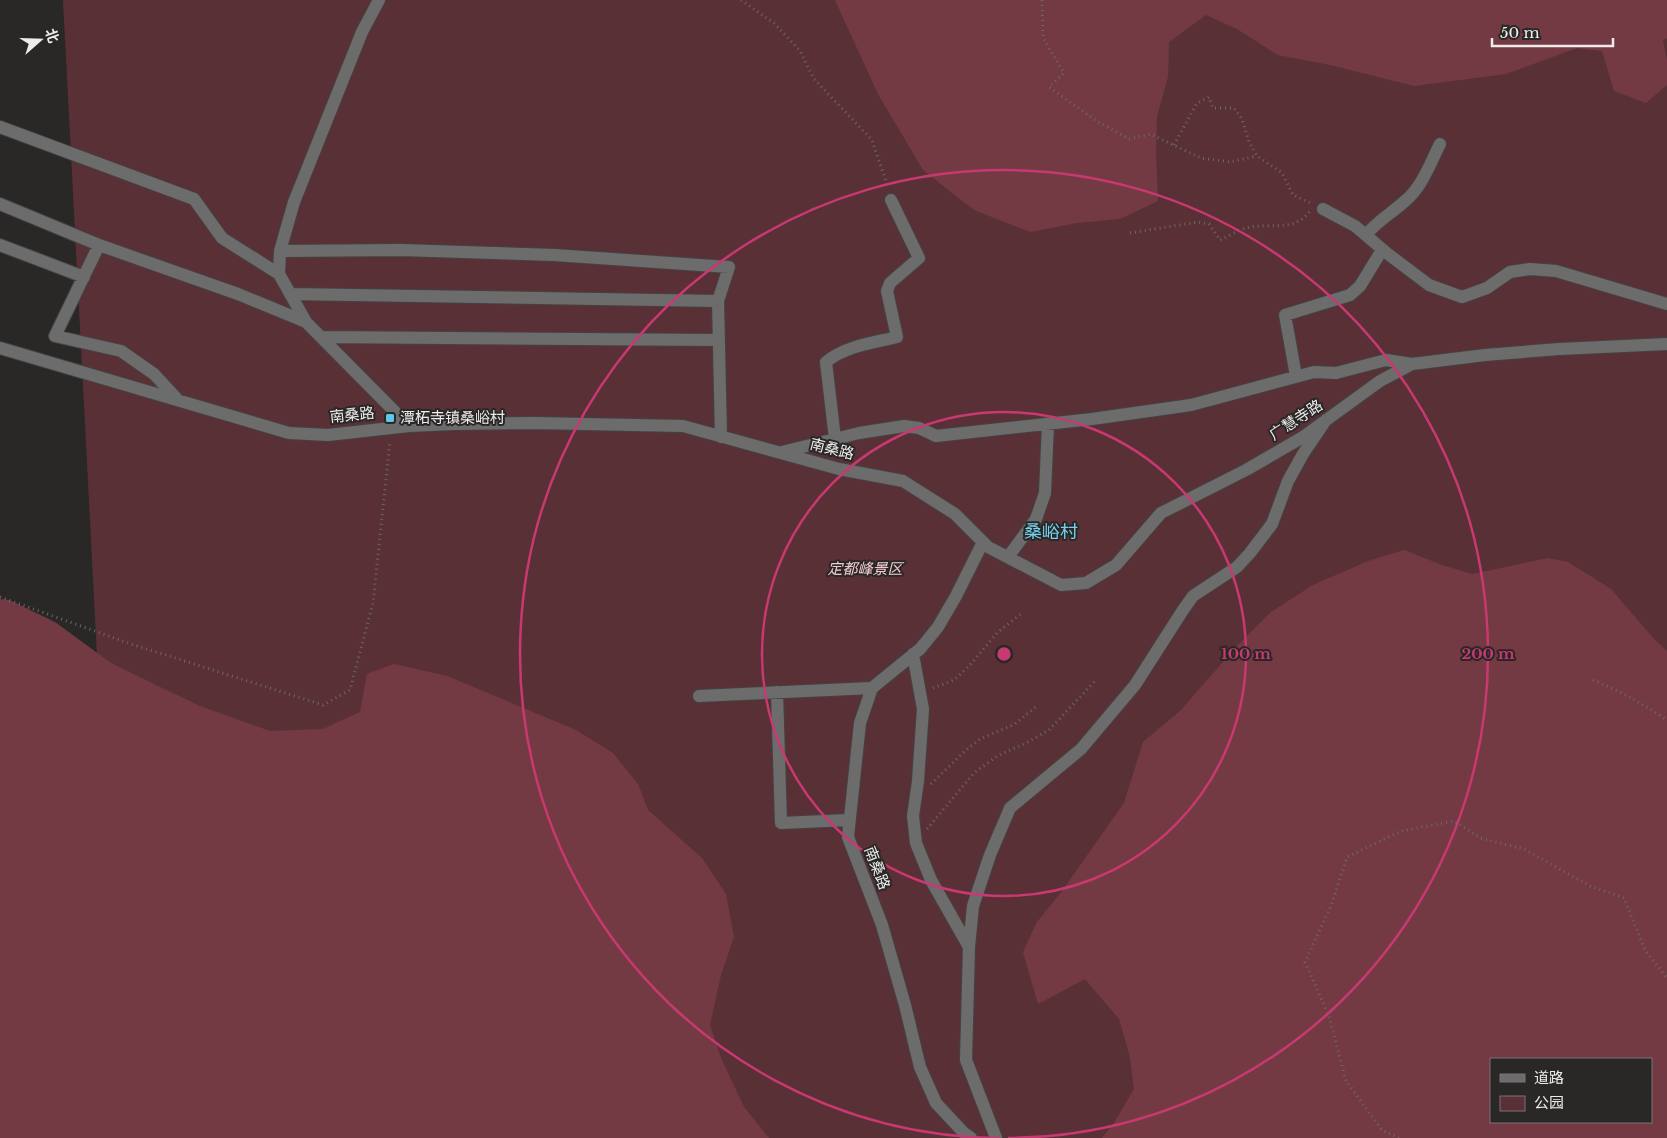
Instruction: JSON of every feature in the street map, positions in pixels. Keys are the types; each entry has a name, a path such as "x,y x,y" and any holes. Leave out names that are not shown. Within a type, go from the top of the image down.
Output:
{"street":[{"path":"279,274 280,251 294,202 362,32 379,0"},
{"path":"0,127 194,199 222,238 279,274 306,322 409,426"},
{"path":"1366,234 1376,222 1406,201 1421,182 1440,144"},
{"path":"835,439 826,362 846,350 897,337 886,292 890,282 920,258 891,200"},
{"path":"0,204 99,246 238,294 306,322"},
{"path":"1323,209 1355,226 1382,250 1428,285 1462,297 1487,288 1510,272 1530,269 1556,271 1667,304"},
{"path":"0,245 84,277"},
{"path":"99,246 55,336 121,352 154,374 178,400"},
{"path":"280,251 401,250 554,255 729,266 718,301 721,437"},
{"path":"1296,376 1285,315 1350,295 1360,286 1382,250"},
{"path":"290,294 718,301"},
{"path":"320,337 718,340"},
{"name":"广慧寺路","path":"983,542 988,547 1061,585 1086,583 1116,565 1160,513 1246,470 1303,437 1380,381 1412,364 1484,355 1559,349 1667,344"},
{"name":"南桑路","path":"0,348 289,433 328,435 409,426 536,423 683,426 839,469 903,481 955,514 983,542"},
{"path":"780,453 859,433 904,426 919,428 936,436 1048,424 1191,405 1314,372 1336,373 1386,360 1412,364"},
{"path":"996,1138 966,1060 969,947 973,906 990,855 1010,808 1081,749 1135,685 1193,596 1237,567 1250,553 1272,524 1288,480 1326,420"},
{"path":"1008,557 1036,520 1045,493 1048,424"},
{"path":"699,696 872,688 914,654 938,627 983,542"},
{"path":"914,654 922,710 918,781 913,816 916,843 930,880 969,947"},
{"name":"南桑路","path":"872,688 860,723 848,837 882,925 905,1005 920,1067 936,1103 971,1138"},
{"path":"777,692 782,822 849,820"}],"path":[{"path":"741,0 775,24 800,50 814,79 872,140 891,200"},
{"path":"1042,0 1043,38 1064,73 1049,87 1095,120 1129,140 1150,134 1201,158 1230,162 1257,156"},
{"path":"1130,233 1198,222 1209,224 1220,240 1249,227 1289,225 1304,219 1314,204 1293,195 1282,174 1257,156 1249,142 1242,119 1234,108 1213,108 1209,97 1197,103 1174,145"},
{"path":"0,597 131,644 323,705 350,690 372,603 392,428"},
{"path":"920,693 954,680 970,666 997,633 1023,612"},
{"path":"916,843 974,773 997,756 1026,744 1049,730 1096,680"},
{"path":"1593,680 1626,694 1667,720"},
{"path":"915,800 966,750 980,739 1015,724 1038,705"},
{"path":"1399,1138 1382,1130 1346,1081 1329,1016 1305,962 1331,906 1347,857 1401,831 1454,821 1480,838 1524,849 1590,886 1624,898 1645,950 1667,978"}],"green space":[{"name":"定都峰景区","path":"63,0 1667,0 1667,1138 122,1138"}],"shaded area":[{"path":"835,0 1667,0 1667,38 1663,40 1667,61 1667,85 1646,103 1614,91 1602,51 1577,48 1506,74 1414,86 1330,65 1278,55 1237,29 1206,15 1169,42 1168,77 1157,116 1158,201 1120,219 1077,223 1030,232 974,210 923,170 878,94"},
{"path":"1404,550 1472,574 1548,558 1568,562 1611,589 1654,639 1667,651 1667,1138 1102,1138 1114,1123 1134,1089 1130,1057 1119,1019 1085,979 1038,1004 1023,952 1037,922 1062,891 1124,803 1143,742 1180,711 1237,646 1271,612 1313,585 1368,561"},
{"path":"0,599 9,600 55,622 111,663 156,685 200,706 270,731 323,729 360,712 367,674 394,664 447,676 576,730 613,753 638,784 648,810 702,858 726,894 734,937 721,975 710,1025 721,1058 744,1107 769,1138 0,1138"}],"place":[{"name":"潭柘寺镇桑峪村","path":"390,418"}],"district":[{"name":"桑峪村","path":"1051,532"}]}
